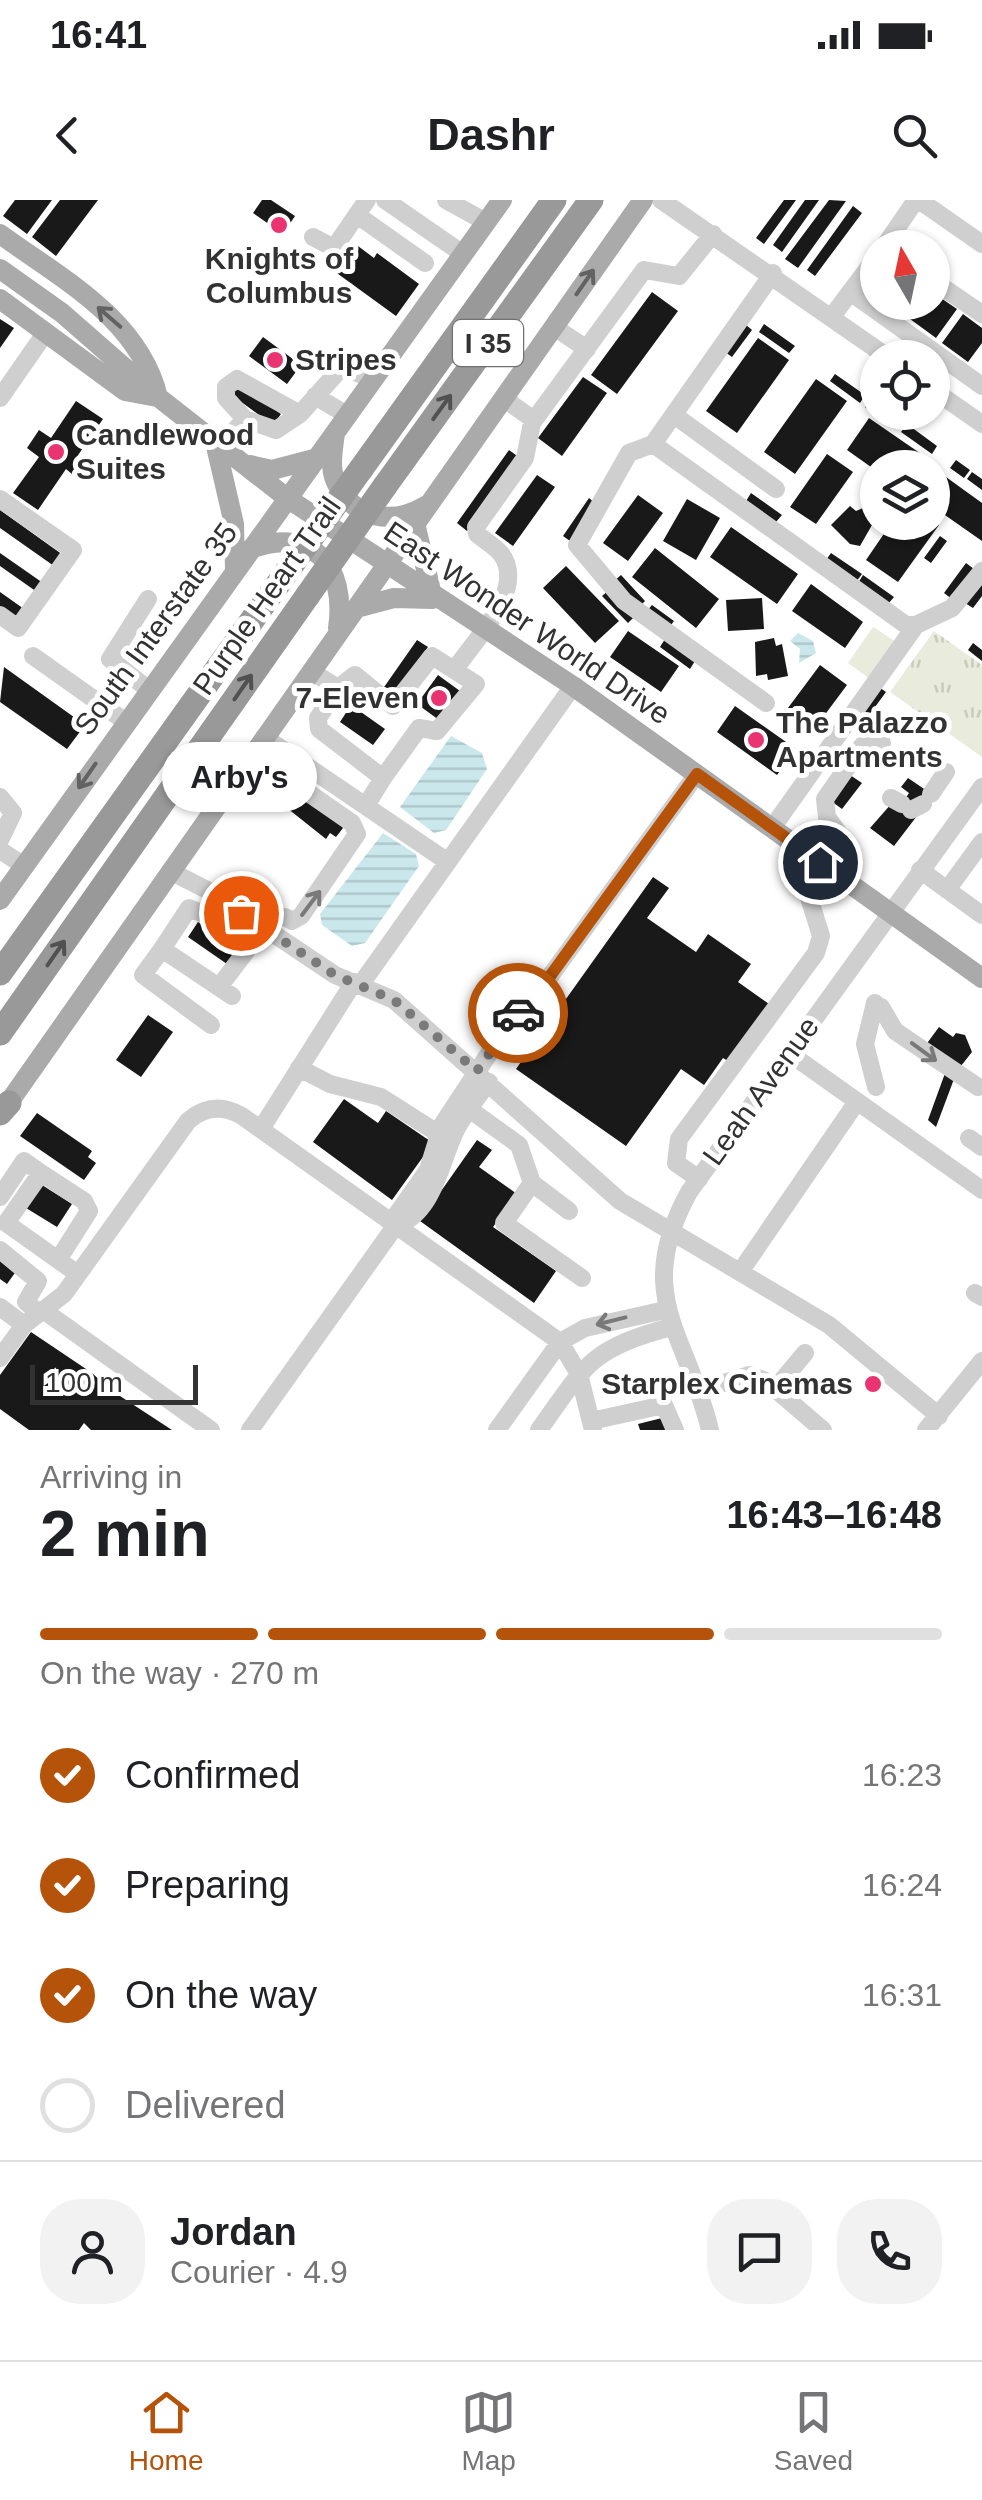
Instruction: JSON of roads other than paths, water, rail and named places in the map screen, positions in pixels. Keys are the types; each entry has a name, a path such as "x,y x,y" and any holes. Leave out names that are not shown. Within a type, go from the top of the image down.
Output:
{"highway":[{"name":"Purple Heart Trail","path":"0,973 554,200"},
{"name":"Purple Heart Trail","path":"0,1032 590,200"}],"main road":[{"name":"South Interstate 35","path":"0,900 502,200"},
{"path":"3,1110 643,200"},
{"path":"0,234 78,291 137,344 150,365 158,398 125,390 0,299"},
{"name":"East Wonder World Drive","path":"0,269 62,312 158,398 287,498 573,686 982,978"},
{"path":"341,424 332,465 335,481 348,498 382,519 396,520 428,504"},
{"path":"218,444 234,524 235,570"},
{"path":"244,463 272,470 316,458"},
{"path":"356,608 394,598 435,598 415,523"},
{"path":"250,550 272,541 291,541 320,558 339,582 337,635"}],"street":[{"path":"384,200 463,254"},
{"path":"446,200 486,222"},
{"path":"661,200 773,273 866,340"},
{"path":"897,230 918,200 982,244"},
{"path":"314,237 334,248 362,208 425,263"},
{"path":"406,250 423,227"},
{"path":"456,668 510,581 502,555 476,534 476,528 525,458 534,420 644,270 679,276 712,234"},
{"path":"766,703 624,601 580,555 578,536 628,453 653,444 773,273"},
{"path":"833,315 860,279"},
{"path":"850,292 982,386"},
{"path":"950,292 982,314"},
{"path":"554,326 587,348"},
{"path":"0,398 46,332"},
{"path":"300,414 237,378 226,387 226,398 245,420 276,430 300,414 342,367 373,379"},
{"path":"315,396 341,424"},
{"path":"504,398 534,420"},
{"path":"950,402 982,424"},
{"path":"674,415 776,489"},
{"path":"218,444 245,420"},
{"path":"653,444 906,625 916,625 952,608 982,571"},
{"path":"726,497 747,468"},
{"path":"0,499 73,550 18,628 0,615"},
{"path":"148,599 110,659 149,690"},
{"path":"772,828 916,625"},
{"path":"33,656 126,722"},
{"path":"383,778 319,729 318,718 352,674 419,728 436,731 475,686 440,657 428,658 393,706"},
{"path":"311,671 338,688"},
{"path":"261,1129 358,983 573,686"},
{"path":"366,804 419,728"},
{"path":"267,734 306,767 318,770 448,862"},
{"path":"839,834 826,817 825,799 862,746 882,743"},
{"path":"912,802 946,772"},
{"path":"250,1430 396,1225 396,1214 428,1170 439,1134 463,1106 697,774"},
{"path":"285,918 301,916 356,840 352,822 287,778"},
{"name":"Leah Avenue","path":"710,1430 668,1319 664,1256 670,1229 698,1179 982,786"},
{"path":"0,797 13,813 0,840"},
{"path":"947,890 982,842"},
{"path":"0,850 24,866"},
{"path":"698,1179 676,1163 678,1139 816,953 821,936 808,894 827,867"},
{"path":"170,870 211,892 291,949 412,1012 620,1201 829,1324 933,1423 982,1361"},
{"path":"920,870 982,915"},
{"path":"162,949 226,991 247,950 242,938 189,908 143,974 211,1025"},
{"path":"876,1087 865,1044 878,1005 895,1031 978,1087"},
{"path":"790,1054 982,1190"},
{"path":"299,1068 326,1082 382,1097 439,1134"},
{"path":"740,1272 856,1103"},
{"path":"463,1106 519,1145 532,1183 569,1212"},
{"path":"396,1225 408,1222 439,1177 463,1106"},
{"path":"0,1358 78,1274 196,1115 222,1108 261,1129 560,1342 579,1374 592,1425 664,1405 675,1430"},
{"path":"0,1197 24,1161 84,1201 89,1211 58,1260"},
{"path":"40,1173 3,1221 78,1274"},
{"path":"532,1183 504,1222 582,1278"},
{"path":"0,1250 38,1281 26,1302 35,1316"},
{"path":"0,1307 35,1316 212,1430"},
{"path":"497,1430 560,1342 585,1328 668,1319"},
{"path":"539,1430 579,1374 605,1348 668,1319"},
{"path":"775,1389 805,1353"},
{"path":"698,1392 741,1374 775,1389 823,1430"},
{"path":"798,1430 800,1410"}],"water":[{"path":"798,633 813,641 816,653 799,663 800,649 790,641"},
{"path":"451,736 482,753 487,769 446,830 434,833 400,807"},
{"path":"383,833 416,854 419,866 365,943 352,946 322,925 320,914"}],"place":[{"name":"Knights of Columbus","path":"279,225"},
{"name":"Stripes","path":"275,360"},
{"name":"Candlewood Suites","path":"56,452"},
{"name":"7-Eleven","path":"439,698"},
{"name":"The Palazzo Apartments","path":"756,740"},
{"name":"Arby's","path":"241,913"},
{"name":"Starplex Cinemas","path":"873,1384"}]}
